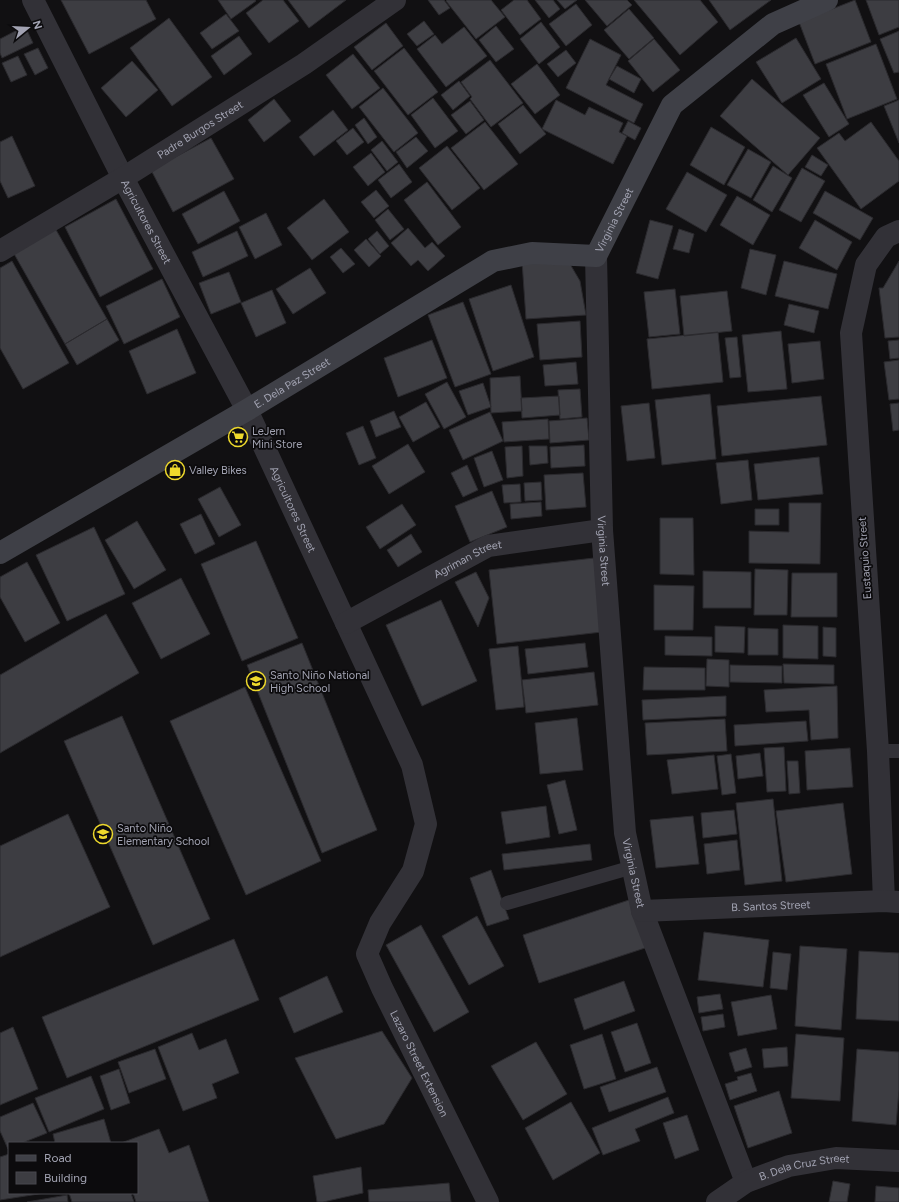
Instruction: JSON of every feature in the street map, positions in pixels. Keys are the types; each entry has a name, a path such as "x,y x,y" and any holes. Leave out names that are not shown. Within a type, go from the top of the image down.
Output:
{"street":[{"name":"Agricultores Street","path":"33,0 123,178 248,410 412,765 426,824 413,871 380,923"},
{"name":"Padre Burgos Street","path":"0,251 123,178 304,64 395,0"},
{"name":"Virginia Street","path":"746,1182 642,911 625,833 602,530 596,256 672,105 773,24 827,0"},
{"name":"Eustaquio Street","path":"892,902 878,751 851,333 866,265 886,237 899,231"},
{"name":"E. Dela Paz Street","path":"0,553 248,410 493,261 532,253 596,256"},
{"name":"Agriman Street","path":"346,623 488,546 602,530"},
{"name":"B. Santos Street","path":"642,911 892,902"},
{"name":"Lazaro Street Extension","path":"380,923 367,954 382,988 488,1202"},
{"name":"B. Dela Cruz Street","path":"716,1202 746,1182 789,1166 836,1158 899,1161"}],"lane":[{"path":"878,751 899,751"},
{"path":"507,903 633,868"}],"building":[{"path":"61,0 146,0 156,19 89,54"},
{"path":"218,0 255,0 256,1 231,19"},
{"path":"263,0 283,0 299,21 269,43 246,13"},
{"path":"288,0 346,0 309,28"},
{"path":"428,0 444,0 450,8 439,15"},
{"path":"491,0 505,17 476,39 446,1"},
{"path":"514,0 527,0 541,19 520,35 501,10"},
{"path":"535,0 553,0 560,9 549,18"},
{"path":"557,0 577,0 565,9"},
{"path":"585,0 627,0 632,5 607,26"},
{"path":"634,0 700,0 718,22 680,55"},
{"path":"709,0 771,0 730,30"},
{"path":"855,0 871,42 815,64 799,22"},
{"path":"866,0 899,0 899,27 879,35"},
{"path":"576,4 592,25 566,46 549,24"},
{"path":"629,9 654,38 629,59 604,30"},
{"path":"226,14 239,31 212,49 200,33"},
{"path":"169,18 212,77 172,106 130,48"},
{"path":"424,21 434,34 417,46 407,34"},
{"path":"541,22 560,47 539,64 520,39"},
{"path":"386,23 403,46 372,70 354,47"},
{"path":"25,26 33,43 2,58 0,53 0,39"},
{"path":"496,26 514,49 496,62 479,40"},
{"path":"464,27 487,56 446,87 417,49 435,35 442,44"},
{"path":"899,31 899,72 894,73 880,39"},
{"path":"239,36 252,54 224,75 211,56"},
{"path":"796,38 821,79 782,103 756,62"},
{"path":"590,39 621,55 606,85 643,104 634,123 566,88"},
{"path":"654,39 680,70 653,92 628,61"},
{"path":"876,44 897,99 847,119 826,64"},
{"path":"38,48 48,68 35,75 24,54"},
{"path":"404,48 438,92 408,115 374,71"},
{"path":"566,50 576,63 558,77 547,64"},
{"path":"353,54 380,88 352,109 326,75"},
{"path":"18,56 27,75 11,82 2,63"},
{"path":"490,60 523,103 491,127 470,99 472,97 461,82"},
{"path":"132,61 158,90 126,117 101,88"},
{"path":"537,64 560,95 535,114 511,84"},
{"path":"617,66 641,79 634,93 609,79"},
{"path":"752,79 820,138 788,175 720,116"},
{"path":"459,81 470,96 453,110 441,95"},
{"path":"824,83 849,124 829,137 803,95"},
{"path":"383,88 418,133 394,152 359,107"},
{"path":"433,98 458,131 435,148 411,115"},
{"path":"274,99 291,121 264,142 248,120"},
{"path":"556,100 585,115 589,107 623,123 619,132 627,136 613,164 542,129"},
{"path":"899,100 899,143 884,106"},
{"path":"470,101 484,120 466,134 451,115"},
{"path":"523,105 546,134 520,154 498,124"},
{"path":"333,110 348,130 314,156 299,137"},
{"path":"364,118 377,137 368,144 355,125"},
{"path":"628,121 641,128 635,140 622,133"},
{"path":"485,122 518,164 484,190 451,148"},
{"path":"871,122 899,161 899,181 861,209 817,148 839,133 845,141"},
{"path":"711,127 745,147 724,185 690,165"},
{"path":"353,128 364,142 347,155 336,141"},
{"path":"12,136 35,186 8,198 0,181 0,142"},
{"path":"416,137 428,151 407,168 396,152"},
{"path":"211,138 234,179 173,212 151,170"},
{"path":"382,141 398,162 387,171 371,150"},
{"path":"447,146 480,188 452,210 419,168"},
{"path":"748,149 771,162 751,198 727,185"},
{"path":"371,153 385,172 368,186 353,167"},
{"path":"812,155 828,165 821,176 805,167"},
{"path":"399,164 412,182 391,198 378,180"},
{"path":"773,166 792,178 772,212 753,200"},
{"path":"802,168 825,181 801,222 779,210"},
{"path":"687,172 727,195 706,232 666,209"},
{"path":"427,182 461,227 438,245 404,200"},
{"path":"376,190 389,206 374,218 361,202"},
{"path":"224,191 240,221 198,244 182,214"},
{"path":"825,191 873,218 860,240 813,213"},
{"path":"737,196 770,215 753,245 720,225"},
{"path":"116,199 153,269 100,297 65,227"},
{"path":"324,199 349,232 312,260 287,228"},
{"path":"388,209 404,229 390,240 375,220"},
{"path":"266,213 282,245 255,259 239,227"},
{"path":"650,220 673,226 658,279 636,273"},
{"path":"815,220 852,242 837,270 799,248"},
{"path":"55,228 107,319 65,344 13,252"},
{"path":"408,228 425,248 432,242 445,256 428,271 418,260 411,266 391,243"},
{"path":"679,229 694,234 689,253 673,249"},
{"path":"237,231 248,256 203,277 192,252"},
{"path":"377,231 389,246 380,254 368,239"},
{"path":"366,239 381,256 369,267 354,250"},
{"path":"341,248 355,264 343,273 330,257"},
{"path":"750,249 776,255 766,295 741,288"},
{"path":"12,261 69,363 23,389 0,348 0,268"},
{"path":"522,261 570,264 580,281 586,315 526,319"},
{"path":"784,261 837,274 828,309 775,296"},
{"path":"899,261 899,337 885,338 879,288 883,288"},
{"path":"310,268 326,293 293,314 276,289"},
{"path":"229,272 241,302 211,314 199,283"},
{"path":"162,279 180,317 124,344 106,306"},
{"path":"511,285 534,357 493,371 469,299"},
{"path":"675,289 680,334 649,337 644,292"},
{"path":"272,290 286,323 256,337 241,303"},
{"path":"727,291 732,331 684,336 680,296"},
{"path":"463,302 491,374 455,387 428,315"},
{"path":"789,304 819,311 814,333 784,325"},
{"path":"107,319 119,340 77,365 65,344"},
{"path":"580,321 582,357 540,360 537,324"},
{"path":"177,329 196,373 147,394 129,351"},
{"path":"781,331 787,389 748,392 742,335"},
{"path":"718,332 723,382 652,389 647,339"},
{"path":"737,337 741,377 730,378 725,338"},
{"path":"432,340 447,378 398,397 384,358"},
{"path":"899,340 899,358 890,359 888,341"},
{"path":"820,341 824,379 792,383 788,344"},
{"path":"899,360 899,399 889,400 884,362"},
{"path":"576,362 578,384 545,386 543,365"},
{"path":"520,376 522,411 491,413 490,378"},
{"path":"447,382 466,417 444,429 425,394"},
{"path":"483,383 491,407 468,415 459,391"},
{"path":"580,389 582,417 560,419 558,390"},
{"path":"710,394 716,459 662,465 655,400"},
{"path":"559,396 560,415 522,418 521,398"},
{"path":"821,396 827,445 722,456 717,406"},
{"path":"426,402 440,427 413,442 399,417"},
{"path":"649,403 655,458 627,461 621,406"},
{"path":"899,403 899,430 893,431 890,404"},
{"path":"394,411 401,427 376,437 370,421"},
{"path":"490,412 503,441 463,460 449,430"},
{"path":"587,418 589,440 550,443 549,421"},
{"path":"548,419 549,439 504,442 502,422"},
{"path":"363,426 376,458 359,465 346,433"},
{"path":"408,444 425,472 389,494 372,466"},
{"path":"584,445 585,466 551,468 550,447"},
{"path":"522,446 523,476 507,478 505,447"},
{"path":"529,446 547,446 548,463 530,465"},
{"path":"492,451 503,480 484,487 474,458"},
{"path":"819,457 823,494 758,500 754,464"},
{"path":"748,460 752,500 721,504 716,463"},
{"path":"467,465 478,490 463,497 451,473"},
{"path":"583,473 586,507 546,510 544,475"},
{"path":"541,482 542,500 525,501 524,483"},
{"path":"520,484 521,502 504,503 502,485"},
{"path":"220,487 241,525 219,537 198,499"},
{"path":"492,491 507,527 470,542 455,506"},
{"path":"541,502 542,516 511,519 510,504"},
{"path":"789,503 821,503 820,564 749,563 749,531 789,532"},
{"path":"402,504 416,525 380,549 366,527"},
{"path":"755,509 779,509 779,525 755,525"},
{"path":"201,514 215,544 195,554 180,524"},
{"path":"660,518 693,518 694,575 660,574"},
{"path":"137,521 166,570 134,589 105,540"},
{"path":"94,527 125,594 67,621 36,555"},
{"path":"411,534 422,552 398,567 387,550"},
{"path":"256,541 298,638 242,661 201,564"},
{"path":"594,558 602,632 497,644 489,570"},
{"path":"27,562 60,623 25,642 0,597 0,577"},
{"path":"755,569 788,570 787,615 754,615"},
{"path":"703,571 751,572 751,608 703,608"},
{"path":"476,572 489,598 478,627 455,582"},
{"path":"792,573 837,573 837,617 791,617"},
{"path":"181,578 210,634 161,659 132,603"},
{"path":"654,585 694,586 693,630 654,630"},
{"path":"441,600 477,681 422,706 386,625"},
{"path":"106,614 139,673 0,753 0,675"},
{"path":"783,625 818,626 818,659 783,658"},
{"path":"715,626 745,627 744,653 715,652"},
{"path":"823,627 836,628 836,657 823,656"},
{"path":"748,628 778,629 778,655 748,655"},
{"path":"665,636 712,637 712,656 665,655"},
{"path":"302,643 377,830 322,853 247,665"},
{"path":"585,643 588,667 528,674 525,649"},
{"path":"518,646 524,707 496,710 489,649"},
{"path":"707,659 729,660 729,687 706,686"},
{"path":"783,664 834,665 834,684 784,683"},
{"path":"730,665 782,666 782,683 730,682"},
{"path":"644,667 705,668 705,690 643,690"},
{"path":"594,672 598,705 526,713 522,680"},
{"path":"837,686 838,738 811,740 809,710 766,712 764,690"},
{"path":"245,687 321,861 246,895 170,721"},
{"path":"726,696 726,716 643,720 642,700"},
{"path":"122,716 210,919 153,945 64,741"},
{"path":"577,718 583,770 540,774 535,723"},
{"path":"725,719 727,751 647,755 645,723"},
{"path":"806,721 808,741 735,746 734,725"},
{"path":"784,747 786,791 767,792 764,748"},
{"path":"850,748 853,787 807,790 805,751"},
{"path":"760,753 763,776 738,779 736,756"},
{"path":"731,754 736,793 722,795 717,756"},
{"path":"714,755 718,789 672,794 667,760"},
{"path":"787,761 798,761 800,793 789,794"},
{"path":"565,780 577,830 559,834 547,785"},
{"path":"773,799 782,881 745,885 736,803"},
{"path":"843,803 852,874 786,882 776,811"},
{"path":"546,806 550,837 506,844 501,812"},
{"path":"734,810 737,834 703,838 701,813"},
{"path":"68,814 110,907 0,957 0,846"},
{"path":"693,816 699,864 656,868 650,820"},
{"path":"737,840 740,870 707,874 704,844"},
{"path":"590,844 592,860 504,870 502,854"},
{"path":"491,870 509,919 487,926 470,878"},
{"path":"632,899 648,947 539,983 523,935"},
{"path":"477,916 504,966 469,985 442,936"},
{"path":"421,925 469,1012 434,1032 386,945"},
{"path":"704,932 769,940 763,987 698,980"},
{"path":"234,939 259,1000 67,1078 42,1017"},
{"path":"800,946 847,949 841,1030 795,1026"},
{"path":"859,951 899,953 899,1021 856,1019"},
{"path":"773,952 791,954 787,990 770,988"},
{"path":"327,976 343,1012 294,1033 279,998"},
{"path":"624,981 635,1011 584,1030 574,999"},
{"path":"720,994 723,1009 699,1013 697,997"},
{"path":"771,995 777,1029 738,1036 731,1002"},
{"path":"723,1014 725,1027 703,1031 701,1017"},
{"path":"637,1023 651,1063 625,1072 611,1032"},
{"path":"13,1027 38,1089 0,1105 0,1033"},
{"path":"382,1031 412,1078 384,1124 336,1139 295,1058"},
{"path":"192,1033 199,1050 226,1039 239,1073 212,1084 217,1098 183,1111 158,1047"},
{"path":"602,1034 616,1079 584,1089 570,1045"},
{"path":"796,1034 844,1038 840,1101 791,1098"},
{"path":"536,1042 567,1094 523,1120 491,1066"},
{"path":"787,1047 788,1066 764,1068 762,1049"},
{"path":"746,1048 752,1067 735,1072 729,1053"},
{"path":"155,1049 166,1079 129,1093 118,1062"},
{"path":"857,1049 899,1052 899,1090 896,1125 852,1121"},
{"path":"657,1067 666,1092 609,1112 600,1087"},
{"path":"119,1069 130,1103 111,1110 100,1076"},
{"path":"751,1073 757,1091 730,1100 725,1084 738,1080 737,1077"},
{"path":"91,1076 104,1109 49,1132 35,1098"},
{"path":"779,1091 792,1133 748,1148 734,1106"},
{"path":"668,1097 674,1113 635,1129 640,1141 603,1155 592,1128"},
{"path":"571,1102 600,1153 553,1180 525,1128"},
{"path":"33,1103 47,1133 24,1142 8,1142 8,1149 0,1131 0,1117"},
{"path":"687,1115 699,1150 675,1159 663,1123"},
{"path":"104,1119 111,1142 55,1142 53,1134"},
{"path":"159,1129 169,1153 189,1145 209,1202 136,1202 133,1194 138,1194 138,1142 124,1142"},
{"path":"8,1154 8,1194 39,1194 0,1200 0,1157"},
{"path":"361,1167 363,1193 317,1202 313,1176"},
{"path":"833,1181 850,1184 847,1202 829,1202"},
{"path":"449,1183 451,1202 369,1202 368,1190"},
{"path":"876,1186 899,1188 899,1202 875,1202"},
{"path":"69,1194 131,1194 134,1202 72,1202"},
{"path":"67,1195 68,1202 27,1202"}],"place":[{"name":"LeJern Mini Store","path":"238,437"},
{"name":"Valley Bikes","path":"175,470"},
{"name":"Santo Niño National High School","path":"256,681"},
{"name":"Santo Niño Elementary School","path":"103,834"}]}
